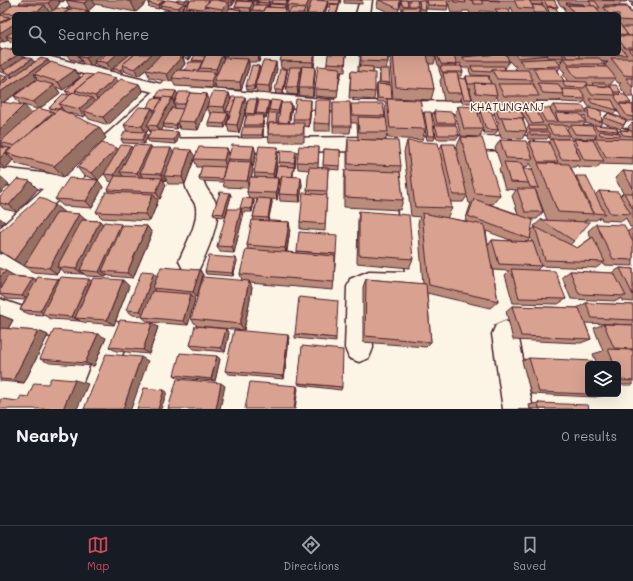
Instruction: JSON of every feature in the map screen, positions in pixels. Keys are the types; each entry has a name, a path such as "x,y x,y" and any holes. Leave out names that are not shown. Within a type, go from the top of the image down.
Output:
{"street":[{"path":"54,12 71,0"},
{"path":"231,12 235,8 236,0"},
{"path":"363,12 366,0"},
{"path":"552,0 560,12"},
{"name":"KHATUNGANJ","path":"30,56 164,90 342,106 587,108 633,124"},
{"path":"0,243 63,183 106,146 164,90 180,74 194,56"},
{"path":"342,106 354,56"},
{"path":"592,56 633,108"},
{"path":"106,146 542,144"},
{"path":"359,348 359,287 362,284 370,282 413,284 416,282 418,277 400,145"},
{"path":"191,261 206,216 207,207 205,200 196,188 193,181 201,146"},
{"path":"0,176 63,183"},
{"path":"0,312 26,321 103,329 110,332 115,338 89,409"},
{"path":"505,334 518,409"}],"building":[{"path":"0,0 8,0 0,5"},
{"path":"22,0 52,0 48,3 19,3"},
{"path":"66,0 88,0 84,3"},
{"path":"152,0 164,0 158,5 148,3"},
{"path":"166,0 184,3 178,8 160,5"},
{"path":"191,0 209,0 203,9 186,7"},
{"path":"211,0 229,2 222,9 204,6"},
{"path":"218,0 233,0 232,2 226,2"},
{"path":"259,0 269,0 268,3 258,2"},
{"path":"272,0 287,0 286,4 271,3"},
{"path":"290,0 309,0 306,7 287,5"},
{"path":"312,0 328,1 324,12 308,12"},
{"path":"322,0 340,0 339,4 327,3 328,1"},
{"path":"379,0 400,0 399,9"},
{"path":"401,0 407,0 408,6 402,5"},
{"path":"409,0 417,0 418,6 409,6"},
{"path":"419,0 424,0 426,9 420,9"},
{"path":"427,0 447,0 448,6 428,5"},
{"path":"453,0 465,0 466,3 454,2"},
{"path":"472,0 481,0 483,4 474,4"},
{"path":"514,0 529,0 534,9 518,8"},
{"path":"529,0 542,0 543,1 530,1"},
{"path":"544,0 554,0 558,7 547,6"},
{"path":"238,1 253,2 250,8 235,7"},
{"path":"589,1 595,1 600,8 592,6"},
{"path":"566,3 583,4 584,5 568,6"},
{"path":"13,4 45,5 38,11 3,13"},
{"path":"270,4 285,5 284,8 269,7"},
{"path":"331,4 339,5 337,12 328,12"},
{"path":"254,5 267,5 263,11 252,10"},
{"path":"532,5 544,6 547,12 533,12 534,9"},
{"path":"568,5 595,6 600,12 573,12"},
{"path":"604,5 627,6 630,10 626,7 606,7"},
{"path":"265,7 286,8 285,12 263,12"},
{"path":"403,7 418,7 419,12 403,12"},
{"path":"547,7 556,8 558,12 549,12"},
{"path":"603,7 626,7 633,15 633,21 621,20 621,12 607,12"},
{"path":"57,8 69,10 66,12 50,12"},
{"path":"73,8 89,11 87,12 66,12"},
{"path":"184,8 194,9 192,12 180,12"},
{"path":"230,8 241,10 239,12 227,12"},
{"path":"292,8 305,9 304,12 289,12"},
{"path":"495,9 508,9 510,12 497,12"},
{"path":"164,10 172,11 171,12 162,12"},
{"path":"196,10 204,11 203,12 194,12"},
{"path":"205,10 215,11 214,12 203,12"},
{"path":"0,15 9,17 0,23"},
{"path":"12,17 12,25 0,33 0,24"},
{"path":"621,26 628,35 621,34"},
{"path":"622,27 633,27 633,36 628,36"},
{"path":"12,32 12,38 6,36"},
{"path":"621,36 632,36 633,48 625,48 621,43"},
{"path":"5,48 12,50 12,56 16,56 0,66 0,51"},
{"path":"621,48 627,55 621,55"},
{"path":"628,49 633,49 633,55"},
{"path":"100,56 104,56 98,61 99,62 94,61"},
{"path":"104,56 115,56 107,63 98,61"},
{"path":"128,56 133,56 122,65 123,67 120,70 113,68"},
{"path":"133,56 150,56 135,69 122,65"},
{"path":"159,56 182,56 167,74 146,70"},
{"path":"194,56 205,56 203,61 192,60"},
{"path":"205,56 222,56 216,69 200,68"},
{"path":"281,56 314,56 313,62 280,61"},
{"path":"328,56 346,56 345,64 327,63"},
{"path":"361,56 387,56 388,62 361,61"},
{"path":"393,56 427,56 434,89 396,87"},
{"path":"438,56 455,56 457,65 441,64"},
{"path":"507,56 509,61 465,61 463,57"},
{"path":"516,56 538,56 518,58"},
{"path":"563,56 564,57 547,57"},
{"path":"566,56 579,56 580,58 567,58"},
{"path":"24,57 32,59 10,74 3,71"},
{"path":"41,58 48,60 0,92 0,85"},
{"path":"224,58 248,59 240,82 214,81"},
{"path":"555,58 561,66 525,67 519,60"},
{"path":"564,58 599,58 605,64 569,64"},
{"path":"611,58 633,58 633,76 624,75"},
{"path":"263,61 276,62 269,86 255,85"},
{"path":"51,62 75,70 58,82 34,74"},
{"path":"189,62 202,62 198,71 185,70"},
{"path":"252,65 259,66 254,86 246,86"},
{"path":"302,66 315,67 313,88 299,88"},
{"path":"318,66 340,68 338,90 315,89"},
{"path":"358,66 373,67 373,73 358,72"},
{"path":"440,66 461,66 463,72 442,72"},
{"path":"471,66 504,66 505,70 492,70 491,72 473,71"},
{"path":"568,66 607,67 616,78 576,78"},
{"path":"290,67 301,67 297,87 286,87"},
{"path":"533,68 556,68 564,81 540,81"},
{"path":"280,69 287,69 283,90 275,90"},
{"path":"380,69 389,69 390,83 380,82"},
{"path":"177,70 215,72 211,81 172,78"},
{"path":"492,70 528,70 533,80 497,79"},
{"path":"351,71 375,73 375,92 350,90"},
{"path":"96,73 116,78 95,96 75,90"},
{"path":"443,73 457,73 462,93 447,93"},
{"path":"85,74 93,75 75,90 76,91 74,93 65,91"},
{"path":"0,75 7,77 0,82"},
{"path":"466,76 488,76 491,84 468,84"},
{"path":"458,78 466,79 472,99 464,99"},
{"path":"626,78 633,78 633,88"},
{"path":"121,79 139,84 103,117 84,111"},
{"path":"36,80 54,85 33,102 14,96"},
{"path":"564,81 587,82 588,86 586,85 584,88 565,87 563,83"},
{"path":"474,83 494,84 497,95 476,93"},
{"path":"537,83 558,84 564,94 543,93"},
{"path":"592,83 605,83 607,86 594,86"},
{"path":"377,84 391,85 392,99 378,98"},
{"path":"498,84 533,84 539,96 504,96"},
{"path":"586,85 611,87 616,95 591,94"},
{"path":"608,85 616,85 621,92 614,92"},
{"path":"562,89 581,90 586,99 564,98"},
{"path":"160,90 176,91 173,98 156,97"},
{"path":"73,92 92,98 79,109 59,104"},
{"path":"179,92 191,92 185,104 174,104"},
{"path":"213,92 229,93 224,107 207,106"},
{"path":"190,93 207,94 195,122 177,121"},
{"path":"63,94 70,95 59,104 61,107 58,109 49,108"},
{"path":"616,94 625,95 631,103 619,103 615,97"},
{"path":"163,97 172,98 157,126 147,125"},
{"path":"232,97 236,97 231,112 226,111"},
{"path":"236,97 245,97 237,125 227,124"},
{"path":"153,98 162,99 155,110 147,107"},
{"path":"248,99 257,99 254,114 245,113"},
{"path":"296,99 311,100 309,119 293,119"},
{"path":"387,99 420,100 426,129 390,128"},
{"path":"589,99 612,100 617,110 592,103"},
{"path":"259,100 269,101 266,114 256,113"},
{"path":"271,100 281,101 278,111 269,110"},
{"path":"315,100 331,100 330,124 314,123"},
{"path":"0,102 24,105 0,129"},
{"path":"333,102 350,102 351,126 333,126"},
{"path":"281,103 291,103 288,123 278,122"},
{"path":"351,104 383,104 385,116 352,115"},
{"path":"619,104 633,105 633,117 627,116"},
{"path":"553,105 583,106 587,112 557,112"},
{"path":"458,106 476,107 483,129 464,129"},
{"path":"139,107 152,108 142,126 124,125"},
{"path":"38,108 53,112 15,146 0,142"},
{"path":"172,108 183,109 176,125 163,124"},
{"path":"538,108 549,108 558,122 546,122"},
{"path":"588,108 601,111 602,122 589,119"},
{"path":"59,109 99,127 54,166 6,153"},
{"path":"496,109 520,110 524,118 499,118"},
{"path":"524,109 535,109 543,123 532,124"},
{"path":"434,111 452,112 456,123 437,123"},
{"path":"480,111 491,111 498,130 486,129"},
{"path":"212,112 228,113 224,124 208,123"},
{"path":"424,112 431,112 435,136 428,136"},
{"path":"269,113 277,113 276,123 269,123 269,125 267,125"},
{"path":"555,113 580,114 586,122 559,122"},
{"path":"608,113 626,120 624,125 605,118"},
{"path":"247,115 264,115 262,125 244,125"},
{"path":"358,117 386,118 388,132 359,132"},
{"path":"501,117 522,118 527,131 506,130"},
{"path":"269,123 304,123 303,134 268,134"},
{"path":"435,125 456,125 459,135 438,135"},
{"path":"547,125 564,125 570,135 553,135"},
{"path":"570,125 592,126 597,135 575,134"},
{"path":"594,125 616,127 618,131 596,129"},
{"path":"528,126 545,126 547,130 530,130"},
{"path":"243,127 263,127 262,135 241,135"},
{"path":"151,130 178,132 174,140 147,139"},
{"path":"620,130 632,131 633,136 623,135"},
{"path":"125,131 146,132 142,140 121,139"},
{"path":"599,131 619,133 621,136 600,135"},
{"path":"529,132 548,132 550,135 531,135"},
{"path":"461,137 482,138 500,195 475,193"},
{"path":"595,138 633,139 633,158 606,157"},
{"path":"348,139 398,141 401,166 348,164"},
{"path":"552,139 571,139 581,160 561,159"},
{"path":"574,139 593,140 604,161 584,160"},
{"path":"500,140 526,141 533,159 506,158"},
{"path":"407,141 438,143 452,208 415,207"},
{"path":"529,141 549,142 558,162 538,162"},
{"path":"102,143 117,148 92,173 77,167"},
{"path":"442,144 455,144 467,195 453,195"},
{"path":"121,145 131,146 114,175 104,174"},
{"path":"134,145 150,146 137,173 120,172"},
{"path":"232,145 254,146 251,160 228,159"},
{"path":"259,146 278,147 273,174 254,173"},
{"path":"299,146 319,147 318,163 297,162"},
{"path":"0,147 10,148 0,158"},
{"path":"199,147 227,148 224,160 194,159"},
{"path":"151,148 171,148 161,174 140,173"},
{"path":"175,149 191,150 182,177 164,176"},
{"path":"324,149 340,150 340,166 323,165"},
{"path":"281,150 296,151 294,163 279,162"},
{"path":"227,161 251,162 247,181 222,180"},
{"path":"504,162 521,163 529,183 510,182"},
{"path":"538,163 569,164 593,214 558,212"},
{"path":"202,166 225,167 222,179 199,178"},
{"path":"277,166 294,167 292,177 282,176 281,179 275,178"},
{"path":"309,167 328,168 327,191 307,190"},
{"path":"523,169 532,169 539,188 530,187"},
{"path":"345,170 400,172 403,200 345,197"},
{"path":"623,171 633,172 633,188"},
{"path":"115,176 162,178 156,192 108,190"},
{"path":"282,176 301,177 299,195 279,194"},
{"path":"576,176 586,176 605,214 594,213"},
{"path":"250,177 278,178 276,193 247,192"},
{"path":"69,178 98,180 86,201 55,199"},
{"path":"17,179 30,181 9,205 0,203 0,197"},
{"path":"517,189 535,189 543,212 525,212"},
{"path":"599,191 618,192 631,214 610,213"},
{"path":"106,192 153,194 145,214 96,212"},
{"path":"220,192 230,193 223,214 213,213"},
{"path":"303,193 327,195 325,224 300,222"},
{"path":"624,193 633,193 633,209"},
{"path":"40,197 55,205 14,260 0,251 0,232"},
{"path":"243,198 253,199 251,209 240,208"},
{"path":"258,198 271,199 268,218 253,217"},
{"path":"474,199 533,220 530,239 468,216"},
{"path":"228,209 241,209 232,247 217,246"},
{"path":"359,211 409,215 413,259 359,255"},
{"path":"57,212 79,214 49,268 24,266"},
{"path":"422,213 484,225 498,301 429,285"},
{"path":"82,220 100,221 76,269 57,267"},
{"path":"252,220 289,222 285,248 247,245"},
{"path":"541,220 590,222 574,241"},
{"path":"104,222 121,224 99,272 80,270"},
{"path":"596,224 624,225 633,242 633,260 613,259"},
{"path":"123,225 147,226 127,273 102,271"},
{"path":"535,227 577,248 593,237 605,262 545,260"},
{"path":"299,232 337,235 336,254 297,251"},
{"path":"492,240 533,242 541,266 499,264"},
{"path":"246,249 335,256 334,282 240,274"},
{"path":"209,256 235,258 232,273 205,271"},
{"path":"161,267 200,270 193,292 153,288"},
{"path":"0,268 6,271 0,277"},
{"path":"620,268 633,269 633,295"},
{"path":"511,269 555,271 566,299 519,298"},
{"path":"142,271 154,272 140,311 126,310"},
{"path":"570,271 614,273 626,296 579,294"},
{"path":"8,276 33,278 22,296 0,294 0,289"},
{"path":"38,277 58,279 40,311 20,310"},
{"path":"61,277 89,279 72,317 42,314"},
{"path":"203,277 249,281 240,324 191,319"},
{"path":"93,278 123,280 107,320 75,318"},
{"path":"366,279 426,284 431,342 365,336"},
{"path":"152,291 191,294 183,321 142,317"},
{"path":"299,297 338,301 336,338 295,334"},
{"path":"586,303 633,305 633,320 592,318"},
{"path":"512,306 579,308 591,339 521,336"},
{"path":"120,320 152,323 143,350 109,347"},
{"path":"604,324 633,325 633,349 614,348"},
{"path":"195,326 226,329 221,348 190,345"},
{"path":"1,328 38,331 13,380 0,379"},
{"path":"54,330 98,334 85,363 40,359"},
{"path":"234,330 288,335 283,376 225,371"},
{"path":"302,346 343,350 342,387 298,383"},
{"path":"608,349 633,350 633,381 621,380 621,361 613,361"},
{"path":"180,353 217,356 211,379 174,375"},
{"path":"106,354 141,357 123,409 84,409"},
{"path":"529,358 593,361 585,361 585,394 539,392"},
{"path":"51,378 75,380 63,409 0,409 1,399 18,401 21,396 28,397 34,383 48,384"},
{"path":"177,379 221,383 216,409 168,409"},
{"path":"250,382 297,386 294,409 245,409"},
{"path":"144,388 164,390 158,409 137,409"},
{"path":"538,403 588,405 589,409 539,409"}]}
